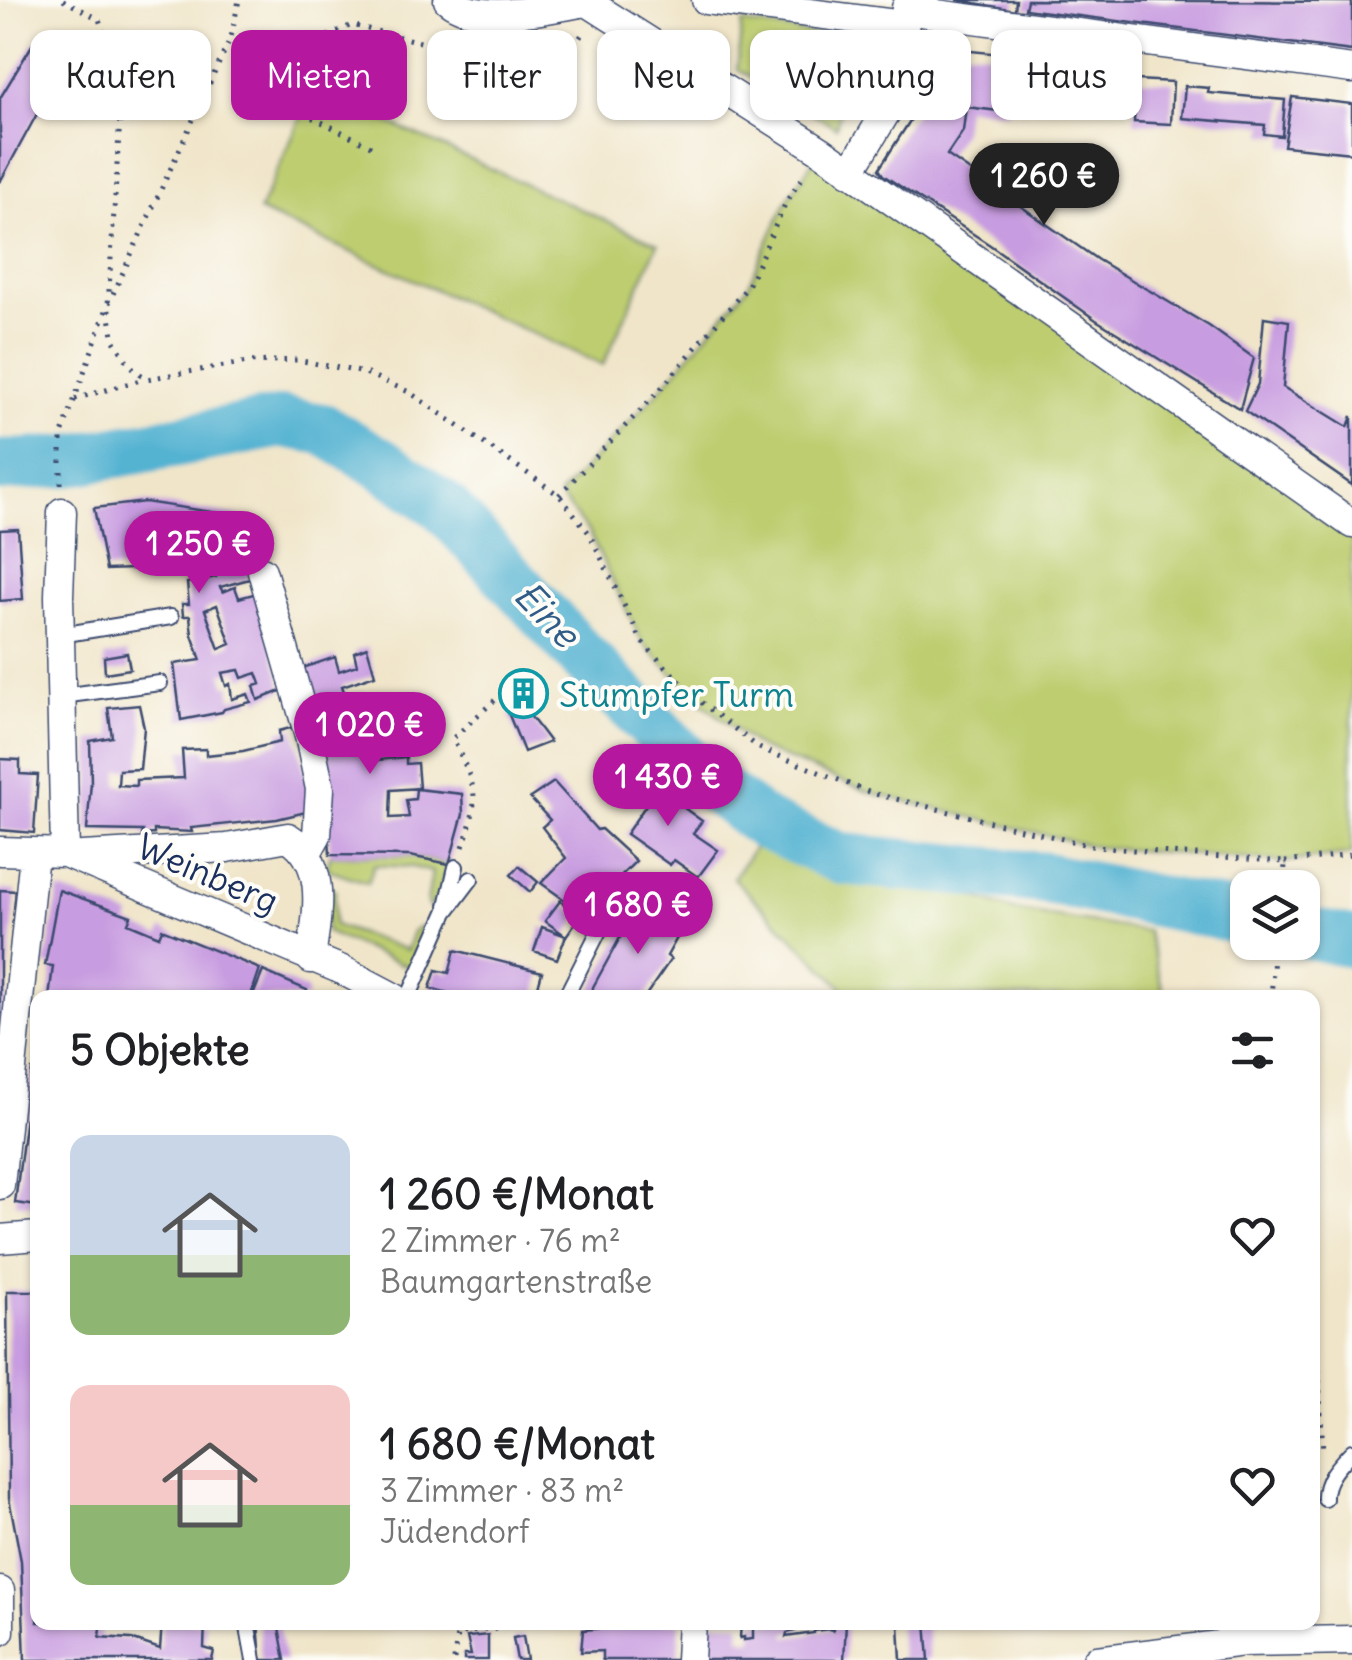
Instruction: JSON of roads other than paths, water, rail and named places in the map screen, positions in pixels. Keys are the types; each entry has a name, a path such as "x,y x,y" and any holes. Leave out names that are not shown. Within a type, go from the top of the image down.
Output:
{"street":[{"path":"448,0 458,8 503,14 590,4 820,150 1352,524"},
{"path":"706,0 905,12 1352,69"},
{"path":"850,172 900,91 905,12"},
{"path":"62,512 60,635 70,855"},
{"path":"262,571 320,789 318,835 306,853"},
{"name":"Weinberg","path":"0,851 70,855 227,848 288,837 306,853 314,873 318,899 311,959"},
{"path":"0,1185 4,1088 34,854"},
{"name":"Weinberg","path":"70,855 342,970 380,990"},
{"path":"0,1239 30,1237"},
{"path":"690,1660 692,1630"},
{"path":"1097,1660 1240,1642 1352,1640"}],"lane":[{"path":"60,635 171,617"},
{"path":"62,696 160,683"},
{"path":"412,990 446,912 456,867"},
{"path":"446,912 471,879"},
{"path":"569,990 606,915 620,900"},
{"path":"1325,1499 1330,1479 1352,1451"},
{"path":"248,1630 254,1660"}],"waterway":[{"name":"Eine","path":"0,466 66,461 283,422 323,429 444,507 580,654 711,785 764,824 842,859 1045,878 1230,916"},
{"name":"Eine","path":"1320,936 1352,942"}],"place":[{"name":"Stumpfer Turm","path":"524,694"}]}
